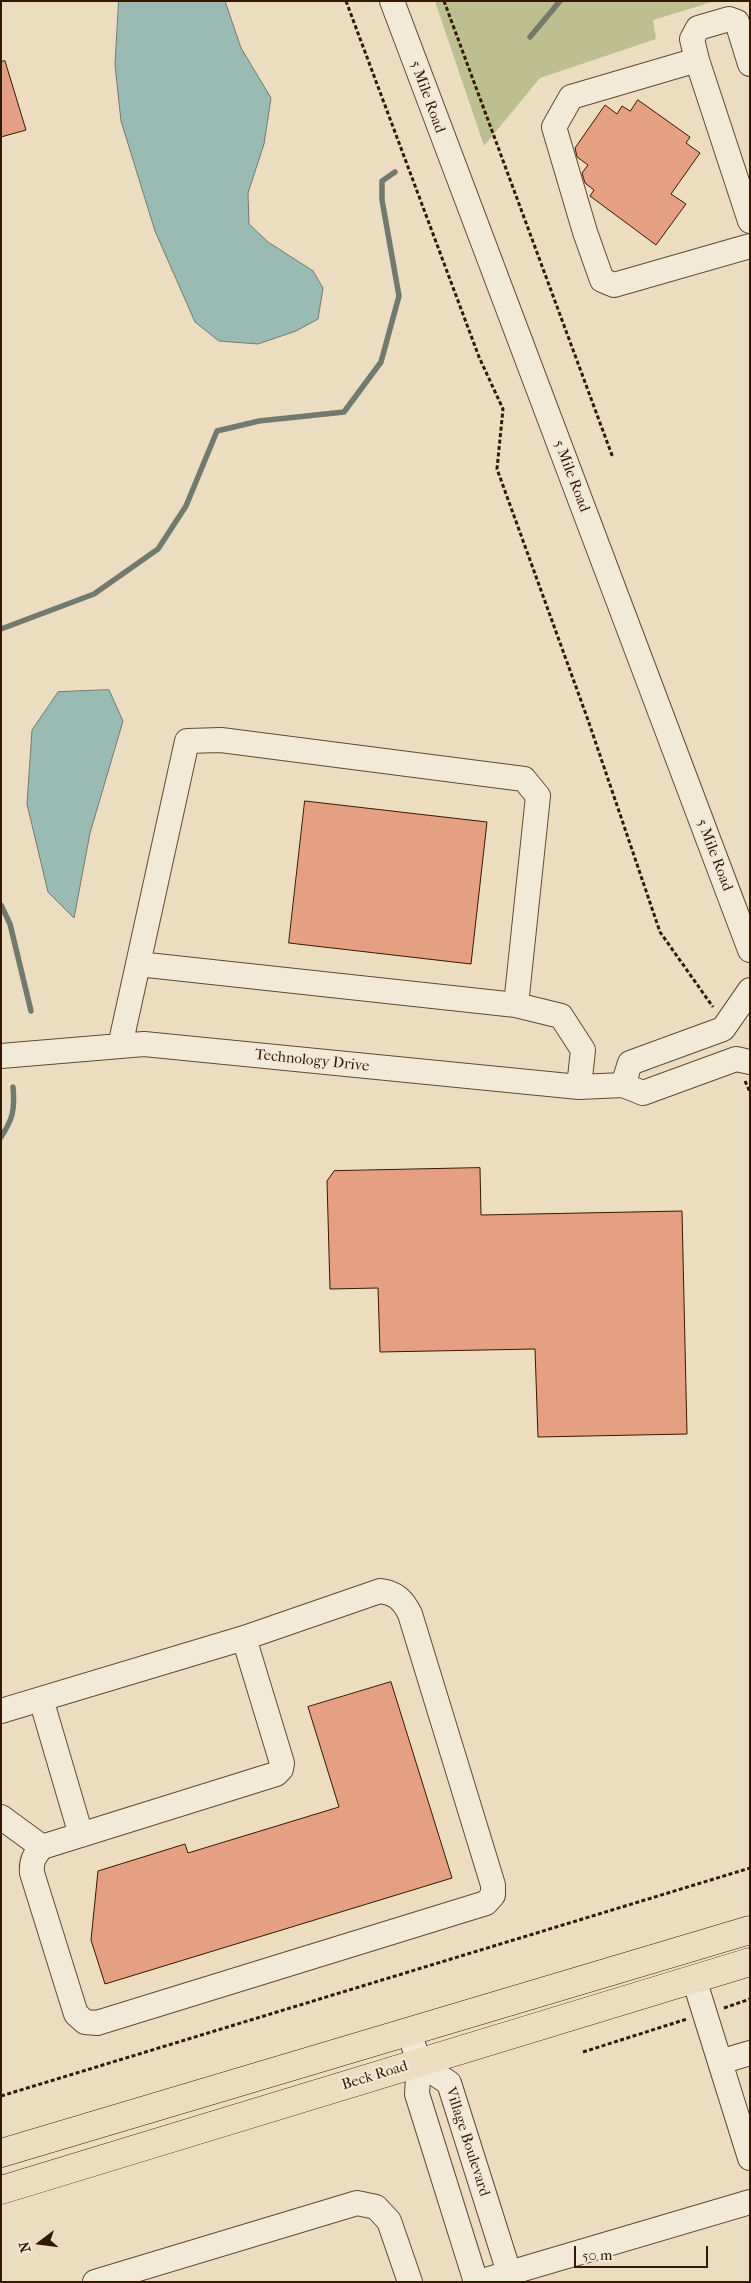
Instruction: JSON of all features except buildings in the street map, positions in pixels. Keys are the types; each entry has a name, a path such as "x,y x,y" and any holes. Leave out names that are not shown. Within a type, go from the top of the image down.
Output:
{"main road":[{"path":"1,2153 750,1930"},
{"name":"Beck Road","path":"1,2190 750,1962"}],"street":[{"name":"5 Mile Road","path":"392,1 750,950"},
{"path":"750,64 737,22 729,19 698,28 692,38 697,60 750,221"},
{"path":"697,60 571,97 554,127 561,153 602,280 614,285 750,246"},
{"path":"120,1046 186,741 221,740 524,779 538,796 516,1005"},
{"path":"138,964 516,1005 561,1016 583,1050 579,1087"},
{"path":"623,1085 630,1063 723,1029 750,990"},
{"name":"Technology Drive","path":"1,1056 144,1044 579,1087 623,1085 643,1093 736,1059 750,1062"},
{"path":"1,1711 244,1638 380,1591 391,1592 404,1602 410,1614 493,1885 493,1895 486,1903 97,2023 85,2022 76,2014 32,1873 31,1863 42,1847 276,1774 281,1769 282,1763 244,1638"},
{"path":"41,1699 82,1835"},
{"path":"1,1818 42,1847"},
{"path":"694,1979 750,2158"},
{"path":"409,2031 419,2062 417,2094 478,2282 510,2277 750,2202"},
{"path":"720,2062 750,2053"},
{"name":"Village Boulevard","path":"419,2062 449,2083 510,2277"},
{"path":"95,2282 357,2203 376,2206 389,2221 410,2282"}],"path":[{"path":"346,1 479,357 503,409 497,469 588,720 660,932 710,999 723,1029"},
{"path":"444,1 613,458"},
{"path":"1,2096 750,1868"},
{"path":"583,2052 750,1999"}],"green space":[{"path":"435,1 715,1 653,20 656,39 540,78 484,146"}],"water":[{"path":"119,1 225,1 241,48 271,98 264,144 248,193 249,224 268,242 313,271 323,288 318,319 296,331 258,344 219,341 195,322 155,231 121,121 115,65"},
{"path":"109,690 123,721 90,833 74,918 48,892 27,804 32,730 58,692"}],"waterway":[{"path":"530,37 560,1"},
{"path":"1,629 94,594 158,549 186,506 217,431 259,421 344,412 381,362 399,296 382,200 382,181 395,172"},
{"path":"1,905 10,924 31,1011"},
{"path":"1,1137 12,1114 14,1102 13,1087"}]}
